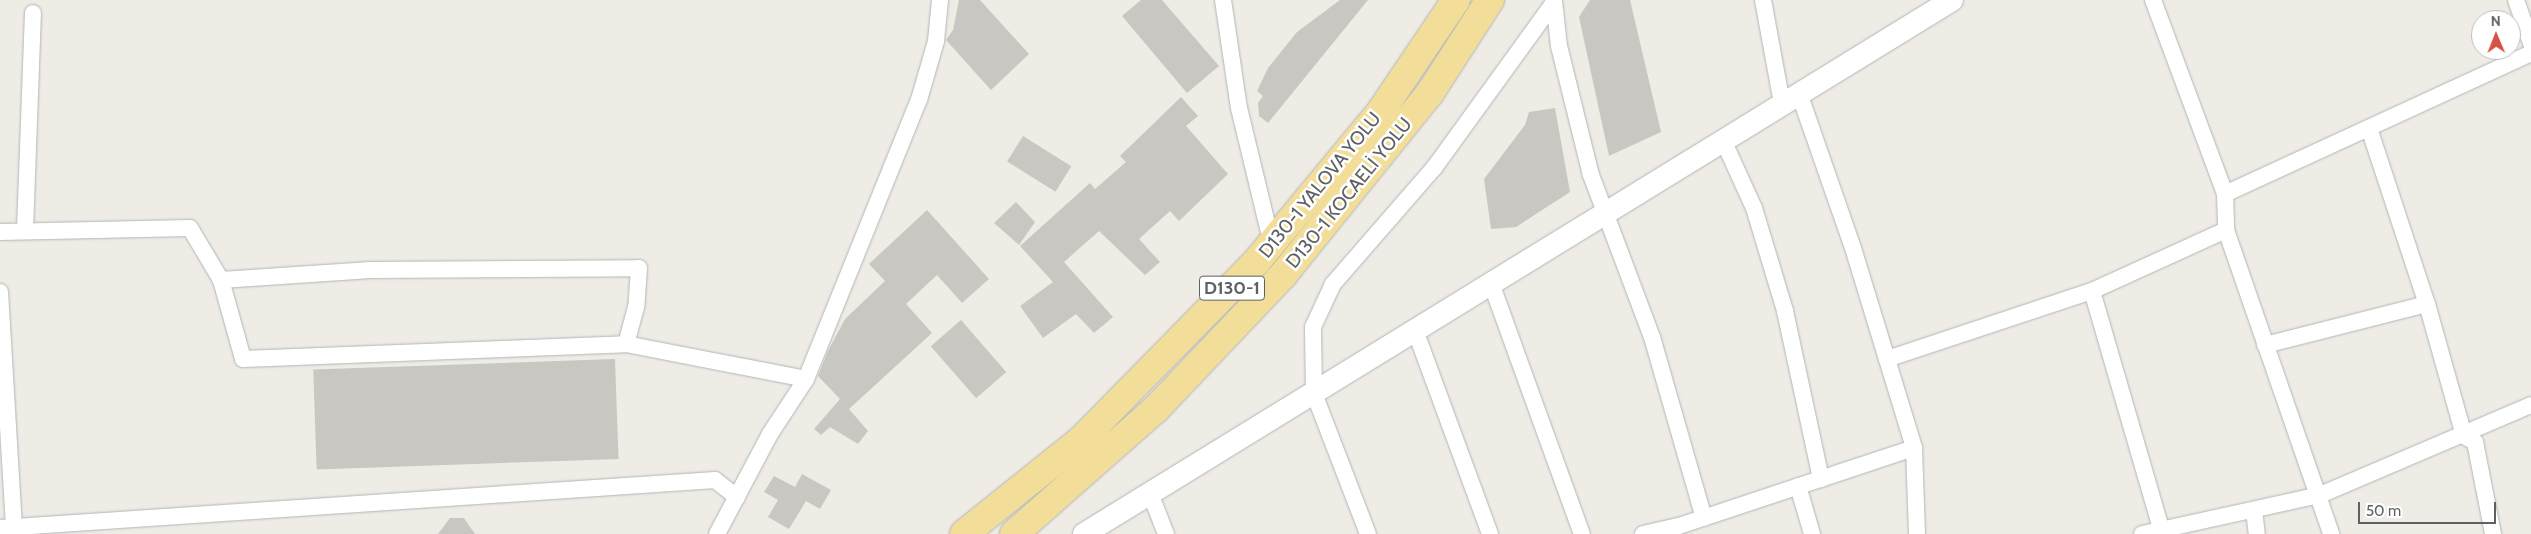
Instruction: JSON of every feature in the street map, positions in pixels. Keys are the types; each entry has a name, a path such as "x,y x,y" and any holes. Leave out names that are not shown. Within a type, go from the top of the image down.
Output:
{"highway":[{"name":"D130-1 YALOVA YOLU","path":"964,534 1082,439 1212,310 1272,244 1381,110 1456,0"},
{"name":"D130-1 KOCAELİ YOLU","path":"1014,534 1156,409 1283,275 1430,93 1490,0"}],"main road":[{"path":"1084,534 1952,0"}],"street":[{"path":"717,534 770,434 806,379 919,100 936,41 940,0"},
{"path":"1223,0 1239,108 1272,244"},
{"path":"1763,0 1790,98 1887,359 1914,448 1918,534"},
{"path":"2153,0 2225,194 2226,230 2265,345 2320,495 2331,534"},
{"path":"2516,0 2531,43"},
{"path":"1553,2 1591,174 1652,337 1704,518"},
{"path":"1368,534 1314,393 1313,327 1333,284 1434,168 1553,2"},
{"path":"25,230 33,13"},
{"path":"2225,194 2531,53"},
{"path":"2369,128 2427,304 2464,436 2475,442 2493,534"},
{"path":"1723,140 1754,208 1785,311 1821,479"},
{"path":"0,232 190,228 221,280 243,359 626,344 806,379"},
{"path":"1887,359 2092,291 2226,230"},
{"path":"221,280 370,270 639,268 636,307 626,344"},
{"path":"1491,283 1582,534"},
{"path":"2092,291 2161,529"},
{"path":"0,292 7,527 715,480 737,497"},
{"path":"2265,345 2427,304"},
{"path":"1415,330 1490,534"},
{"path":"2142,534 2254,511 2320,495 2464,436 2531,405"},
{"path":"1644,534 1704,518 1914,448"},
{"path":"1798,486 1812,534"},
{"path":"1150,493 1166,534"},
{"path":"2254,511 2256,534"}],"building":[{"path":"959,0 980,0 1029,54 991,90 946,40 953,30"},
{"path":"1141,0 1162,0 1219,66 1187,93 1122,16"},
{"path":"1340,0 1368,0 1268,123 1259,116 1258,103 1263,96 1257,91 1268,68 1297,32"},
{"path":"1590,0 1630,0 1661,132 1609,156 1579,17"},
{"path":"1181,97 1198,116 1186,126 1228,174 1179,221 1170,211 1139,239 1160,262 1145,275 1099,231 1064,262 1113,317 1094,333 1076,314 1043,338 1020,306 1053,282 1020,246 1090,183 1095,189 1126,162 1120,156"},
{"path":"1555,108 1570,192 1516,227 1491,229 1484,179 1525,125 1529,112"},
{"path":"1023,136 1071,166 1055,192 1007,161"},
{"path":"1016,202 1035,222 1019,245 994,223"},
{"path":"927,210 989,279 962,303 937,275 906,304 932,333 849,409 868,431 858,444 830,427 821,435 814,429 840,399 818,376 828,351 845,319 885,281 869,264"},
{"path":"961,320 1006,372 976,398 931,346"},
{"path":"615,359 618,459 317,469 313,370"},
{"path":"802,474 831,490 820,509 806,501 789,529 768,517 778,500 764,492 774,476 795,487"},
{"path":"450,518 464,518 475,534 438,534"}]}
